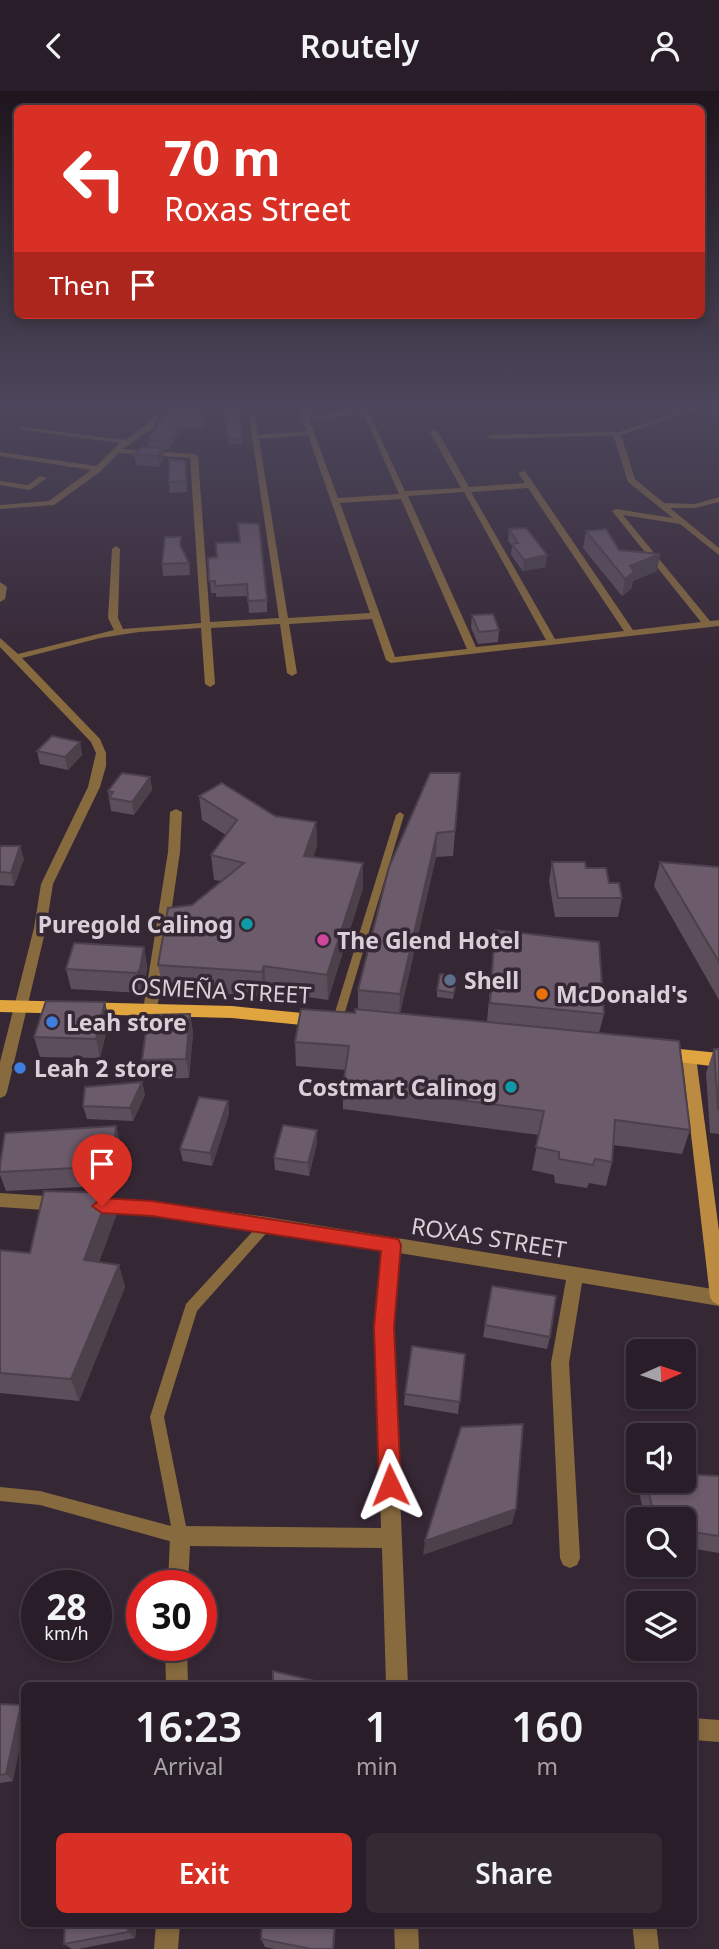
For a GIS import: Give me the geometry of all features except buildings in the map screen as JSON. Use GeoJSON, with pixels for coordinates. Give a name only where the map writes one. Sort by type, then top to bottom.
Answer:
{"type":"FeatureCollection","features":[{"type":"Feature","properties":{"kind":"main road","name":"OSMEÑA STREET"},"geometry":{"type":"LineString","coordinates":[[0,1006],[232,1012],[361,1025]]}},
{"type":"Feature","properties":{"kind":"main road"},"geometry":{"type":"LineString","coordinates":[[636,1052],[719,1060]]}},
{"type":"Feature","properties":{"kind":"street"},"geometry":{"type":"LineString","coordinates":[[0,507],[51,503],[67,492]]}},
{"type":"Feature","properties":{"kind":"street"},"geometry":{"type":"LineString","coordinates":[[196,492],[210,684]]}},
{"type":"Feature","properties":{"kind":"street"},"geometry":{"type":"LineString","coordinates":[[264,492],[292,673]]}},
{"type":"Feature","properties":{"kind":"street"},"geometry":{"type":"LineString","coordinates":[[331,492],[391,660],[719,623]]}},
{"type":"Feature","properties":{"kind":"street"},"geometry":{"type":"LineString","coordinates":[[402,492],[473,651]]}},
{"type":"Feature","properties":{"kind":"street"},"geometry":{"type":"LineString","coordinates":[[334,501],[438,492]]}},
{"type":"Feature","properties":{"kind":"street"},"geometry":{"type":"LineString","coordinates":[[468,492],[552,642]]}},
{"type":"Feature","properties":{"kind":"street"},"geometry":{"type":"LineString","coordinates":[[535,492],[630,633]]}},
{"type":"Feature","properties":{"kind":"street"},"geometry":{"type":"LineString","coordinates":[[646,492],[719,552]]}},
{"type":"Feature","properties":{"kind":"street"},"geometry":{"type":"LineString","coordinates":[[662,505],[695,506],[719,499]]}},
{"type":"Feature","properties":{"kind":"street"},"geometry":{"type":"LineString","coordinates":[[683,523],[616,511],[707,624]]}},
{"type":"Feature","properties":{"kind":"street"},"geometry":{"type":"LineString","coordinates":[[116,549],[113,618],[120,632]]}},
{"type":"Feature","properties":{"kind":"street"},"geometry":{"type":"LineString","coordinates":[[0,585],[3,587],[0,599]]}},
{"type":"Feature","properties":{"kind":"street"},"geometry":{"type":"LineString","coordinates":[[16,657],[120,632],[374,616]]}},
{"type":"Feature","properties":{"kind":"street"},"geometry":{"type":"LineString","coordinates":[[0,641],[96,741],[101,753],[94,787],[47,884],[40,928],[0,1092]]}},
{"type":"Feature","properties":{"kind":"street"},"geometry":{"type":"LineString","coordinates":[[150,1010],[174,852],[176,812]]}},
{"type":"Feature","properties":{"kind":"street"},"geometry":{"type":"LineString","coordinates":[[689,1057],[713,1201],[719,1297]]}},
{"type":"Feature","properties":{"kind":"street","name":"ROXAS STREET"},"geometry":{"type":"LineString","coordinates":[[0,1200],[152,1209],[267,1224],[719,1297]]}},
{"type":"Feature","properties":{"kind":"street"},"geometry":{"type":"LineString","coordinates":[[391,1245],[384,1327],[397,1682]]}},
{"type":"Feature","properties":{"kind":"street"},"geometry":{"type":"LineString","coordinates":[[570,1558],[560,1363],[575,1275]]}},
{"type":"Feature","properties":{"kind":"street"},"geometry":{"type":"LineString","coordinates":[[179,1570],[180,1536],[391,1538]]}},
{"type":"Feature","properties":{"kind":"street"},"geometry":{"type":"LineString","coordinates":[[176,1661],[177,1682]]}},
{"type":"Feature","properties":{"kind":"street"},"geometry":{"type":"LineString","coordinates":[[697,1729],[719,1731]]}},
{"type":"Feature","properties":{"kind":"street"},"geometry":{"type":"LineString","coordinates":[[166,1949],[168,1927]]}},
{"type":"Feature","properties":{"kind":"street"},"geometry":{"type":"LineString","coordinates":[[406,1927],[407,1949]]}},
{"type":"Feature","properties":{"kind":"street"},"geometry":{"type":"LineString","coordinates":[[644,1927],[647,1949]]}},
{"type":"Feature","properties":{"kind":"lane"},"geometry":{"type":"LineString","coordinates":[[337,1022],[400,815]]}},
{"type":"Feature","properties":{"kind":"lane"},"geometry":{"type":"LineString","coordinates":[[0,1494],[40,1498],[180,1536],[158,1417],[191,1308],[267,1224]]}},
{"type":"Feature","properties":{"kind":"place","name":"Puregold Calinog"},"geometry":{"type":"Point","coordinates":[247,924]}},
{"type":"Feature","properties":{"kind":"place","name":"The Glend Hotel"},"geometry":{"type":"Point","coordinates":[323,940]}},
{"type":"Feature","properties":{"kind":"place","name":"Shell"},"geometry":{"type":"Point","coordinates":[450,980]}},
{"type":"Feature","properties":{"kind":"place","name":"McDonald's"},"geometry":{"type":"Point","coordinates":[542,994]}},
{"type":"Feature","properties":{"kind":"place","name":"Leah store"},"geometry":{"type":"Point","coordinates":[52,1022]}},
{"type":"Feature","properties":{"kind":"place","name":"Leah 2 store"},"geometry":{"type":"Point","coordinates":[20,1068]}},
{"type":"Feature","properties":{"kind":"place","name":"Costmart Calinog"},"geometry":{"type":"Point","coordinates":[511,1087]}},
{"type":"Feature","properties":{"kind":"route"},"geometry":{"type":"LineString","coordinates":[[102,1206],[152,1209],[267,1224],[391,1245],[384,1327],[390,1485]]}}]}
